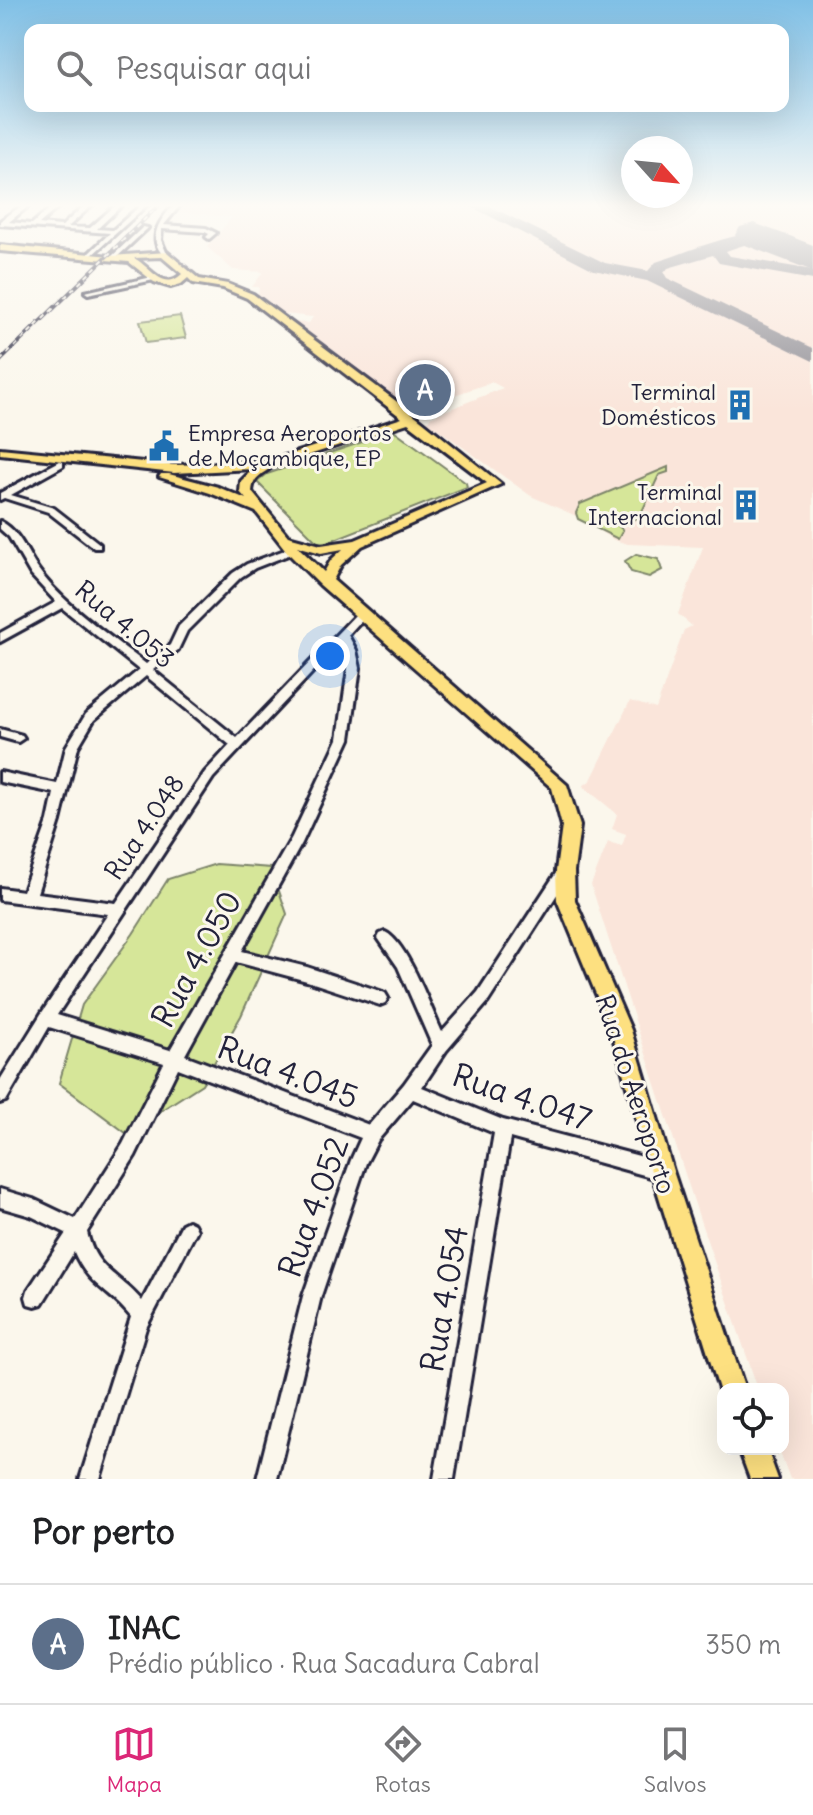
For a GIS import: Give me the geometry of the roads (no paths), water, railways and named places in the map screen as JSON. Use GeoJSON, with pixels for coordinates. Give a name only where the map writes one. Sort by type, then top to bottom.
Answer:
{"type":"FeatureCollection","features":[{"type":"Feature","properties":{"kind":"main road"},"geometry":{"type":"LineString","coordinates":[[150,273],[152,279],[174,283],[233,288]]}},
{"type":"Feature","properties":{"kind":"main road"},"geometry":{"type":"LineString","coordinates":[[186,273],[250,296],[495,484],[358,543],[321,549],[283,538]]}},
{"type":"Feature","properties":{"kind":"main road"},"geometry":{"type":"LineString","coordinates":[[174,283],[190,277]]}},
{"type":"Feature","properties":{"kind":"main road"},"geometry":{"type":"LineString","coordinates":[[0,451],[174,469],[268,465],[412,418]]}},
{"type":"Feature","properties":{"kind":"main road"},"geometry":{"type":"LineString","coordinates":[[0,457],[187,481],[257,509]]}},
{"type":"Feature","properties":{"kind":"main road"},"geometry":{"type":"LineString","coordinates":[[257,509],[246,492],[247,481],[268,465]]}},
{"type":"Feature","properties":{"kind":"main road","name":"Rua do Aeroporto"},"geometry":{"type":"LineString","coordinates":[[257,509],[325,582],[559,785],[571,826],[565,871],[566,900],[621,1030],[662,1171],[730,1383]]}},
{"type":"Feature","properties":{"kind":"main road"},"geometry":{"type":"LineString","coordinates":[[325,582],[336,563],[358,543]]}},
{"type":"Feature","properties":{"kind":"main road"},"geometry":{"type":"LineString","coordinates":[[755,1455],[764,1479]]}},
{"type":"Feature","properties":{"kind":"street"},"geometry":{"type":"LineString","coordinates":[[88,292],[152,279]]}},
{"type":"Feature","properties":{"kind":"street"},"geometry":{"type":"LineString","coordinates":[[2,496],[60,464]]}},
{"type":"Feature","properties":{"kind":"street"},"geometry":{"type":"LineString","coordinates":[[2,496],[51,510],[97,546]]}},
{"type":"Feature","properties":{"kind":"street","name":"Rua 4.053"},"geometry":{"type":"LineString","coordinates":[[0,524],[13,535],[35,573],[63,603],[237,744]]}},
{"type":"Feature","properties":{"kind":"street"},"geometry":{"type":"LineString","coordinates":[[28,898],[79,731],[90,717],[174,647],[183,629],[237,575],[251,566],[293,550]]}},
{"type":"Feature","properties":{"kind":"street"},"geometry":{"type":"LineString","coordinates":[[0,638],[63,603]]}},
{"type":"Feature","properties":{"kind":"street","name":"Rua 4.048"},"geometry":{"type":"LineString","coordinates":[[0,1095],[46,1019],[209,775],[363,613]]}},
{"type":"Feature","properties":{"kind":"street","name":"Rua 4.050"},"geometry":{"type":"LineString","coordinates":[[35,1297],[129,1150],[174,1059],[297,839],[344,739],[354,668],[351,650],[342,634]]}},
{"type":"Feature","properties":{"kind":"street"},"geometry":{"type":"LineString","coordinates":[[0,733],[18,738]]}},
{"type":"Feature","properties":{"kind":"street"},"geometry":{"type":"LineString","coordinates":[[0,777],[62,790]]}},
{"type":"Feature","properties":{"kind":"street","name":"Rua 4.052"},"geometry":{"type":"LineString","coordinates":[[267,1479],[312,1296],[359,1160],[372,1134],[410,1090],[440,1046],[483,997],[565,871]]}},
{"type":"Feature","properties":{"kind":"street"},"geometry":{"type":"LineString","coordinates":[[0,894],[118,909]]}},
{"type":"Feature","properties":{"kind":"street"},"geometry":{"type":"LineString","coordinates":[[385,938],[403,963],[440,1046]]}},
{"type":"Feature","properties":{"kind":"street"},"geometry":{"type":"LineString","coordinates":[[233,955],[307,974],[380,998]]}},
{"type":"Feature","properties":{"kind":"street","name":"Rua 4.045"},"geometry":{"type":"LineString","coordinates":[[46,1019],[174,1059],[372,1134]]}},
{"type":"Feature","properties":{"kind":"street","name":"Rua 4.047"},"geometry":{"type":"LineString","coordinates":[[410,1090],[503,1128],[662,1171]]}},
{"type":"Feature","properties":{"kind":"street","name":"Rua 4.054"},"geometry":{"type":"LineString","coordinates":[[444,1479],[503,1128]]}},
{"type":"Feature","properties":{"kind":"street"},"geometry":{"type":"LineString","coordinates":[[0,1198],[33,1208],[77,1229],[80,1249],[90,1266],[107,1285],[136,1308],[141,1315],[140,1324]]}},
{"type":"Feature","properties":{"kind":"street"},"geometry":{"type":"LineString","coordinates":[[90,1479],[140,1324],[188,1230]]}},
{"type":"Feature","properties":{"kind":"railway"},"geometry":{"type":"LineString","coordinates":[[0,361],[90,273]]}},
{"type":"Feature","properties":{"kind":"place","name":"INAC"},"geometry":{"type":"Point","coordinates":[425,390]}},
{"type":"Feature","properties":{"kind":"place","name":"Terminal Domésticos"},"geometry":{"type":"Point","coordinates":[740,405]}},
{"type":"Feature","properties":{"kind":"place","name":"Empresa Aeroportos de Moçambique, EP"},"geometry":{"type":"Point","coordinates":[164,446]}},
{"type":"Feature","properties":{"kind":"place","name":"Terminal Internacional"},"geometry":{"type":"Point","coordinates":[746,505]}}]}
